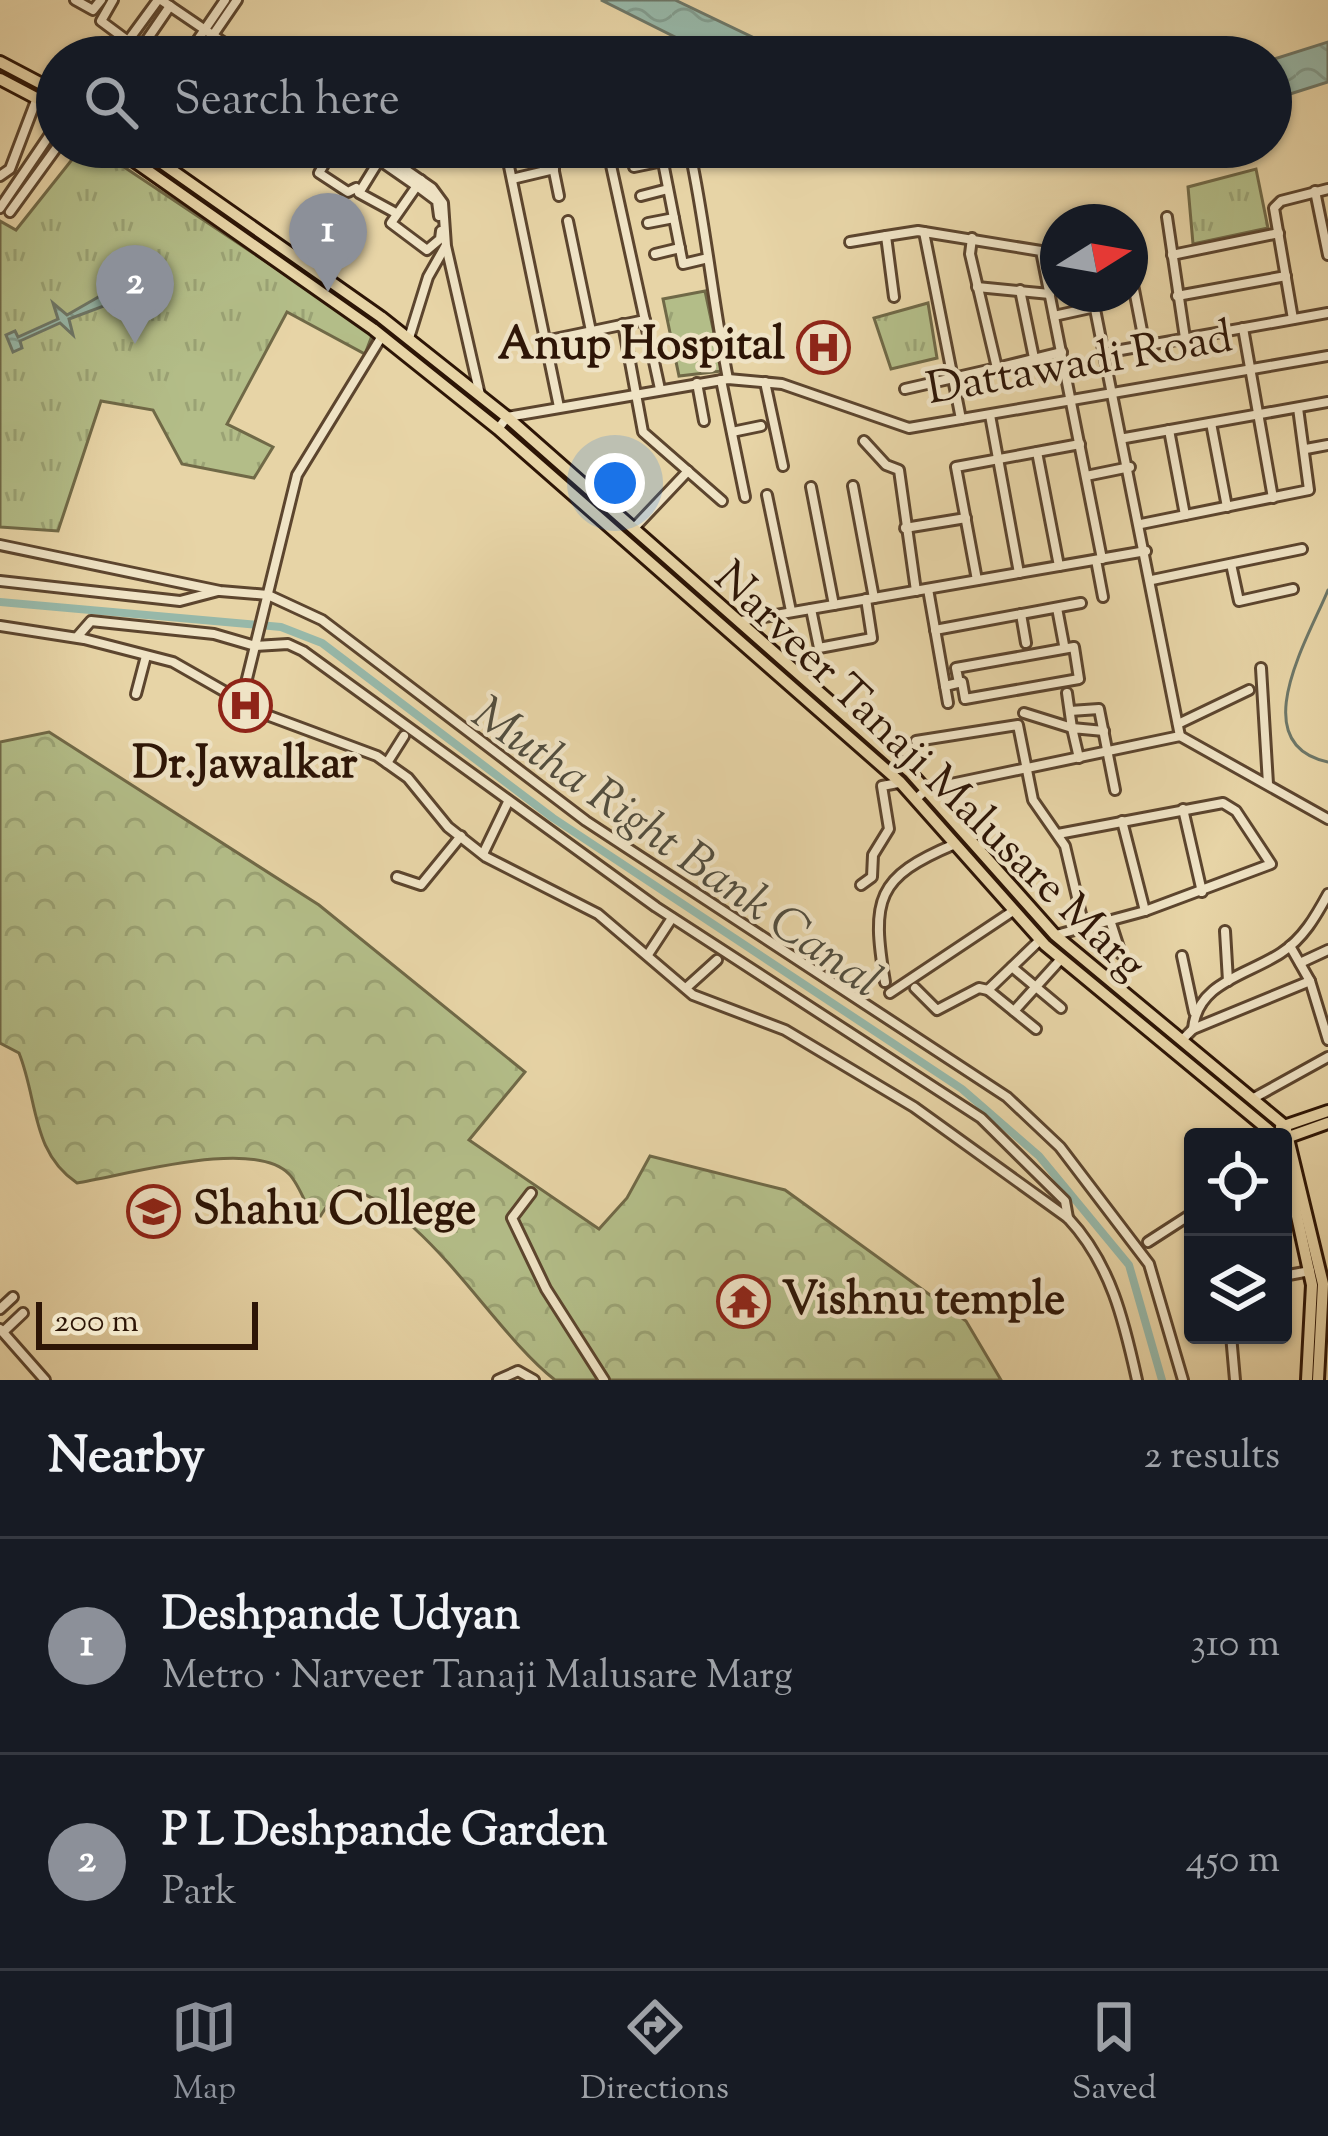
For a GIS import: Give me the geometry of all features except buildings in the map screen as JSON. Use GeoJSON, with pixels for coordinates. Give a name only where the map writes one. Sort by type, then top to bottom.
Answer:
{"type":"FeatureCollection","features":[{"type":"Feature","properties":{"kind":"main road"},"geometry":{"type":"LineString","coordinates":[[0,62],[36,81]]}},
{"type":"Feature","properties":{"kind":"main road"},"geometry":{"type":"LineString","coordinates":[[0,79],[36,97]]}},
{"type":"Feature","properties":{"kind":"main road","name":"Narveer Tanaji Malusare Marg"},"geometry":{"type":"LineString","coordinates":[[153,168],[498,429],[900,782],[1061,959],[1252,1099],[1277,1128]]}},
{"type":"Feature","properties":{"kind":"main road","name":"Narveer Tanaji Malusare Marg"},"geometry":{"type":"LineString","coordinates":[[155,168],[409,340],[507,417],[927,789],[1055,935],[1275,1128]]}},
{"type":"Feature","properties":{"kind":"main road"},"geometry":{"type":"LineString","coordinates":[[1292,1129],[1328,1111]]}},
{"type":"Feature","properties":{"kind":"main road"},"geometry":{"type":"LineString","coordinates":[[1292,1132],[1328,1123]]}},
{"type":"Feature","properties":{"kind":"main road"},"geometry":{"type":"LineString","coordinates":[[1292,1172],[1309,1236],[1307,1380]]}},
{"type":"Feature","properties":{"kind":"main road"},"geometry":{"type":"LineString","coordinates":[[1292,1182],[1324,1283],[1325,1338],[1318,1380]]}},
{"type":"Feature","properties":{"kind":"street"},"geometry":{"type":"LineString","coordinates":[[76,0],[93,10],[101,0]]}},
{"type":"Feature","properties":{"kind":"street"},"geometry":{"type":"LineString","coordinates":[[113,0],[101,21],[122,36]]}},
{"type":"Feature","properties":{"kind":"street"},"geometry":{"type":"LineString","coordinates":[[208,36],[225,0]]}},
{"type":"Feature","properties":{"kind":"street"},"geometry":{"type":"LineString","coordinates":[[206,36],[237,0]]}},
{"type":"Feature","properties":{"kind":"street"},"geometry":{"type":"LineString","coordinates":[[132,36],[165,2]]}},
{"type":"Feature","properties":{"kind":"street"},"geometry":{"type":"LineString","coordinates":[[165,2],[216,36]]}},
{"type":"Feature","properties":{"kind":"street"},"geometry":{"type":"LineString","coordinates":[[148,36],[165,2]]}},
{"type":"Feature","properties":{"kind":"street"},"geometry":{"type":"LineString","coordinates":[[0,176],[10,169],[36,101]]}},
{"type":"Feature","properties":{"kind":"street"},"geometry":{"type":"LineString","coordinates":[[5,210],[36,159]]}},
{"type":"Feature","properties":{"kind":"street"},"geometry":{"type":"LineString","coordinates":[[5,210],[40,168]]}},
{"type":"Feature","properties":{"kind":"street"},"geometry":{"type":"LineString","coordinates":[[322,168],[319,173],[351,193],[368,168]]}},
{"type":"Feature","properties":{"kind":"street"},"geometry":{"type":"LineString","coordinates":[[372,168],[360,196],[392,213],[418,183]]}},
{"type":"Feature","properties":{"kind":"street"},"geometry":{"type":"LineString","coordinates":[[397,168],[443,203],[446,246],[480,397]]}},
{"type":"Feature","properties":{"kind":"street"},"geometry":{"type":"LineString","coordinates":[[510,168],[559,407]]}},
{"type":"Feature","properties":{"kind":"street"},"geometry":{"type":"LineString","coordinates":[[612,168],[660,388]]}},
{"type":"Feature","properties":{"kind":"street"},"geometry":{"type":"LineString","coordinates":[[664,168],[683,264],[704,259]]}},
{"type":"Feature","properties":{"kind":"street"},"geometry":{"type":"LineString","coordinates":[[693,168],[745,497]]}},
{"type":"Feature","properties":{"kind":"street"},"geometry":{"type":"LineString","coordinates":[[512,178],[554,170],[560,196]]}},
{"type":"Feature","properties":{"kind":"street"},"geometry":{"type":"LineString","coordinates":[[418,183],[438,205],[441,237],[429,250],[391,223],[418,183]]}},
{"type":"Feature","properties":{"kind":"street"},"geometry":{"type":"LineString","coordinates":[[640,196],[668,189]]}},
{"type":"Feature","properties":{"kind":"street"},"geometry":{"type":"LineString","coordinates":[[1293,319],[1276,203],[1328,189]]}},
{"type":"Feature","properties":{"kind":"street"},"geometry":{"type":"LineString","coordinates":[[1315,191],[1328,254]]}},
{"type":"Feature","properties":{"kind":"street"},"geometry":{"type":"LineString","coordinates":[[649,223],[674,218]]}},
{"type":"Feature","properties":{"kind":"street"},"geometry":{"type":"LineString","coordinates":[[1166,218],[1185,338]]}},
{"type":"Feature","properties":{"kind":"street"},"geometry":{"type":"LineString","coordinates":[[568,221],[591,331]]}},
{"type":"Feature","properties":{"kind":"street"},"geometry":{"type":"LineString","coordinates":[[925,232],[961,419]]}},
{"type":"Feature","properties":{"kind":"street"},"geometry":{"type":"LineString","coordinates":[[850,242],[925,232],[1040,251]]}},
{"type":"Feature","properties":{"kind":"street"},"geometry":{"type":"LineString","coordinates":[[1172,255],[1279,233]]}},
{"type":"Feature","properties":{"kind":"street"},"geometry":{"type":"LineString","coordinates":[[886,236],[894,297]]}},
{"type":"Feature","properties":{"kind":"street"},"geometry":{"type":"LineString","coordinates":[[972,238],[977,287],[997,368]]}},
{"type":"Feature","properties":{"kind":"street"},"geometry":{"type":"LineString","coordinates":[[409,340],[428,277],[446,246]]}},
{"type":"Feature","properties":{"kind":"street"},"geometry":{"type":"LineString","coordinates":[[656,254],[680,248]]}},
{"type":"Feature","properties":{"kind":"street"},"geometry":{"type":"LineString","coordinates":[[1178,296],[1286,275]]}},
{"type":"Feature","properties":{"kind":"street"},"geometry":{"type":"LineString","coordinates":[[977,287],[1040,293]]}},
{"type":"Feature","properties":{"kind":"street"},"geometry":{"type":"LineString","coordinates":[[1020,290],[1034,358]]}},
{"type":"Feature","properties":{"kind":"street"},"geometry":{"type":"LineString","coordinates":[[1053,312],[1086,476],[1103,597]]}},
{"type":"Feature","properties":{"kind":"street"},"geometry":{"type":"LineString","coordinates":[[1054,316],[1072,312]]}},
{"type":"Feature","properties":{"kind":"street"},"geometry":{"type":"LineString","coordinates":[[1096,312],[1125,438],[1180,736]]}},
{"type":"Feature","properties":{"kind":"street"},"geometry":{"type":"LineString","coordinates":[[1138,312],[1145,346]]}},
{"type":"Feature","properties":{"kind":"street"},"geometry":{"type":"LineString","coordinates":[[1104,353],[1328,313]]}},
{"type":"Feature","properties":{"kind":"street"},"geometry":{"type":"LineString","coordinates":[[545,341],[645,320]]}},
{"type":"Feature","properties":{"kind":"street"},"geometry":{"type":"LineString","coordinates":[[623,325],[643,432],[722,501]]}},
{"type":"Feature","properties":{"kind":"street"},"geometry":{"type":"LineString","coordinates":[[1243,328],[1273,498]]}},
{"type":"Feature","properties":{"kind":"street"},"geometry":{"type":"LineString","coordinates":[[242,699],[297,475],[382,337]]}},
{"type":"Feature","properties":{"kind":"street"},"geometry":{"type":"LineString","coordinates":[[905,389],[1062,352]]}},
{"type":"Feature","properties":{"kind":"street","name":"Dattawadi Road"},"geometry":{"type":"LineString","coordinates":[[507,417],[724,380],[765,382],[909,428],[1328,356]]}},
{"type":"Feature","properties":{"kind":"street"},"geometry":{"type":"LineString","coordinates":[[765,382],[783,466]]}},
{"type":"Feature","properties":{"kind":"street"},"geometry":{"type":"LineString","coordinates":[[697,383],[704,422]]}},
{"type":"Feature","properties":{"kind":"street"},"geometry":{"type":"LineString","coordinates":[[1125,438],[1328,402]]}},
{"type":"Feature","properties":{"kind":"street"},"geometry":{"type":"LineString","coordinates":[[1141,524],[1311,488],[1298,407]]}},
{"type":"Feature","properties":{"kind":"street"},"geometry":{"type":"LineString","coordinates":[[989,415],[1019,573]]}},
{"type":"Feature","properties":{"kind":"street"},"geometry":{"type":"LineString","coordinates":[[498,429],[507,417]]}},
{"type":"Feature","properties":{"kind":"street"},"geometry":{"type":"LineString","coordinates":[[1211,423],[1227,507]]}},
{"type":"Feature","properties":{"kind":"street"},"geometry":{"type":"LineString","coordinates":[[732,432],[761,426]]}},
{"type":"Feature","properties":{"kind":"street"},"geometry":{"type":"LineString","coordinates":[[1169,430],[1185,515]]}},
{"type":"Feature","properties":{"kind":"street"},"geometry":{"type":"LineString","coordinates":[[864,441],[886,465],[899,470],[916,591]]}},
{"type":"Feature","properties":{"kind":"street"},"geometry":{"type":"LineString","coordinates":[[977,580],[956,466],[1080,444]]}},
{"type":"Feature","properties":{"kind":"street"},"geometry":{"type":"LineString","coordinates":[[1306,449],[1328,445]]}},
{"type":"Feature","properties":{"kind":"street"},"geometry":{"type":"LineString","coordinates":[[1037,452],[1059,566]]}},
{"type":"Feature","properties":{"kind":"street"},"geometry":{"type":"LineString","coordinates":[[1086,476],[1130,467]]}},
{"type":"Feature","properties":{"kind":"street"},"geometry":{"type":"LineString","coordinates":[[635,527],[688,471]]}},
{"type":"Feature","properties":{"kind":"street"},"geometry":{"type":"LineString","coordinates":[[811,609],[819,648],[872,638],[854,486]]}},
{"type":"Feature","properties":{"kind":"street"},"geometry":{"type":"LineString","coordinates":[[811,488],[834,604]]}},
{"type":"Feature","properties":{"kind":"street"},"geometry":{"type":"LineString","coordinates":[[767,495],[791,612]]}},
{"type":"Feature","properties":{"kind":"street"},"geometry":{"type":"LineString","coordinates":[[905,528],[966,518]]}},
{"type":"Feature","properties":{"kind":"street"},"geometry":{"type":"LineString","coordinates":[[0,544],[267,598],[322,620],[586,820],[1007,1097],[1060,1147],[1149,1264],[1183,1380]]}},
{"type":"Feature","properties":{"kind":"street"},"geometry":{"type":"LineString","coordinates":[[1152,580],[1302,549]]}},
{"type":"Feature","properties":{"kind":"street"},"geometry":{"type":"LineString","coordinates":[[741,621],[1146,551]]}},
{"type":"Feature","properties":{"kind":"street"},"geometry":{"type":"LineString","coordinates":[[1231,564],[1239,601],[1294,589]]}},
{"type":"Feature","properties":{"kind":"street"},"geometry":{"type":"LineString","coordinates":[[0,581],[181,601],[220,591]]}},
{"type":"Feature","properties":{"kind":"street"},"geometry":{"type":"LineString","coordinates":[[928,589],[948,703]]}},
{"type":"Feature","properties":{"kind":"street"},"geometry":{"type":"LineString","coordinates":[[935,630],[1081,603]]}},
{"type":"Feature","properties":{"kind":"street"},"geometry":{"type":"LineString","coordinates":[[1057,608],[1064,645]]}},
{"type":"Feature","properties":{"kind":"street"},"geometry":{"type":"LineString","coordinates":[[1021,614],[1026,643]]}},
{"type":"Feature","properties":{"kind":"street"},"geometry":{"type":"LineString","coordinates":[[77,638],[91,621],[288,644],[320,662],[672,918],[1002,1134],[1065,1201],[1068,1218]]}},
{"type":"Feature","properties":{"kind":"street"},"geometry":{"type":"LineString","coordinates":[[0,626],[77,638],[173,662],[264,714],[354,745],[387,763],[484,854],[571,897],[649,952],[686,988],[713,1006],[785,1030],[914,1107],[1068,1218],[1097,1255],[1121,1309],[1137,1380]]}},
{"type":"Feature","properties":{"kind":"street"},"geometry":{"type":"LineString","coordinates":[[1074,647],[1078,679],[964,699],[958,683],[956,668],[1074,647]]}},
{"type":"Feature","properties":{"kind":"street"},"geometry":{"type":"LineString","coordinates":[[136,694],[146,656]]}},
{"type":"Feature","properties":{"kind":"street"},"geometry":{"type":"LineString","coordinates":[[1261,668],[1268,785]]}},
{"type":"Feature","properties":{"kind":"street"},"geometry":{"type":"LineString","coordinates":[[945,686],[958,683]]}},
{"type":"Feature","properties":{"kind":"street"},"geometry":{"type":"LineString","coordinates":[[1178,724],[1249,690]]}},
{"type":"Feature","properties":{"kind":"street"},"geometry":{"type":"LineString","coordinates":[[1066,693],[1078,758]]}},
{"type":"Feature","properties":{"kind":"street"},"geometry":{"type":"LineString","coordinates":[[1070,711],[1099,709],[1115,790]]}},
{"type":"Feature","properties":{"kind":"street"},"geometry":{"type":"LineString","coordinates":[[1024,713],[1072,728],[1104,731]]}},
{"type":"Feature","properties":{"kind":"street"},"geometry":{"type":"LineString","coordinates":[[916,741],[1016,723],[1033,800],[1058,834],[1084,927]]}},
{"type":"Feature","properties":{"kind":"street"},"geometry":{"type":"LineString","coordinates":[[387,763],[404,736]]}},
{"type":"Feature","properties":{"kind":"street"},"geometry":{"type":"LineString","coordinates":[[916,799],[927,789],[1180,736],[1328,819]]}},
{"type":"Feature","properties":{"kind":"street"},"geometry":{"type":"LineString","coordinates":[[861,886],[872,877],[873,855],[889,829],[884,782],[900,782]]}},
{"type":"Feature","properties":{"kind":"street"},"geometry":{"type":"LineString","coordinates":[[484,854],[508,802]]}},
{"type":"Feature","properties":{"kind":"street"},"geometry":{"type":"LineString","coordinates":[[1055,935],[1145,911],[1271,864],[1236,811],[1223,803],[1058,834]]}},
{"type":"Feature","properties":{"kind":"street"},"geometry":{"type":"LineString","coordinates":[[1183,808],[1202,892]]}},
{"type":"Feature","properties":{"kind":"street"},"geometry":{"type":"LineString","coordinates":[[1122,821],[1145,911]]}},
{"type":"Feature","properties":{"kind":"street"},"geometry":{"type":"LineString","coordinates":[[397,877],[421,885],[461,836]]}},
{"type":"Feature","properties":{"kind":"street"},"geometry":{"type":"LineString","coordinates":[[885,982],[878,928],[887,890],[903,867],[955,844]]}},
{"type":"Feature","properties":{"kind":"street"},"geometry":{"type":"LineString","coordinates":[[1194,1013],[1215,987],[1290,946],[1325,908],[1328,894]]}},
{"type":"Feature","properties":{"kind":"street"},"geometry":{"type":"LineString","coordinates":[[890,993],[1013,911]]}},
{"type":"Feature","properties":{"kind":"street"},"geometry":{"type":"LineString","coordinates":[[649,952],[672,918]]}},
{"type":"Feature","properties":{"kind":"street"},"geometry":{"type":"LineString","coordinates":[[1110,920],[1121,954]]}},
{"type":"Feature","properties":{"kind":"street"},"geometry":{"type":"LineString","coordinates":[[1225,931],[1228,980]]}},
{"type":"Feature","properties":{"kind":"street"},"geometry":{"type":"LineString","coordinates":[[988,990],[1040,940]]}},
{"type":"Feature","properties":{"kind":"street"},"geometry":{"type":"LineString","coordinates":[[1290,946],[1310,981],[1328,1040]]}},
{"type":"Feature","properties":{"kind":"street"},"geometry":{"type":"LineString","coordinates":[[1300,964],[1328,950]]}},
{"type":"Feature","properties":{"kind":"street"},"geometry":{"type":"LineString","coordinates":[[1182,956],[1193,1029]]}},
{"type":"Feature","properties":{"kind":"street"},"geometry":{"type":"LineString","coordinates":[[1014,1011],[1061,959]]}},
{"type":"Feature","properties":{"kind":"street"},"geometry":{"type":"LineString","coordinates":[[686,988],[717,960]]}},
{"type":"Feature","properties":{"kind":"street"},"geometry":{"type":"LineString","coordinates":[[1012,967],[1061,1008]]}},
{"type":"Feature","properties":{"kind":"street"},"geometry":{"type":"LineString","coordinates":[[1173,1038],[1310,981]]}},
{"type":"Feature","properties":{"kind":"street"},"geometry":{"type":"LineString","coordinates":[[915,988],[937,1010],[979,988],[988,990],[1036,1029]]}},
{"type":"Feature","properties":{"kind":"street"},"geometry":{"type":"LineString","coordinates":[[1252,1099],[1328,1057]]}},
{"type":"Feature","properties":{"kind":"street"},"geometry":{"type":"LineString","coordinates":[[531,1193],[512,1218],[546,1289],[604,1380]]}},
{"type":"Feature","properties":{"kind":"street"},"geometry":{"type":"LineString","coordinates":[[1148,1242],[1184,1219]]}},
{"type":"Feature","properties":{"kind":"street"},"geometry":{"type":"LineString","coordinates":[[1292,1274],[1310,1271]]}},
{"type":"Feature","properties":{"kind":"street"},"geometry":{"type":"LineString","coordinates":[[0,1309],[13,1297]]}},
{"type":"Feature","properties":{"kind":"street"},"geometry":{"type":"LineString","coordinates":[[22,1313],[1,1330],[45,1380]]}},
{"type":"Feature","properties":{"kind":"street"},"geometry":{"type":"LineString","coordinates":[[1232,1344],[1235,1380]]}},
{"type":"Feature","properties":{"kind":"street"},"geometry":{"type":"LineString","coordinates":[[498,1380],[511,1371],[534,1380]]}},
{"type":"Feature","properties":{"kind":"green space"},"geometry":{"type":"Polygon","coordinates":[[[65,168],[126,168],[373,333],[365,354],[287,312],[227,424],[273,447],[254,478],[182,464],[153,410],[101,401],[58,531],[0,527],[0,221],[16,230],[65,168]]]}},
{"type":"Feature","properties":{"kind":"green space"},"geometry":{"type":"Polygon","coordinates":[[[1256,169],[1268,228],[1193,244],[1188,187],[1256,169]]]}},
{"type":"Feature","properties":{"kind":"green space"},"geometry":{"type":"Polygon","coordinates":[[[705,291],[722,371],[679,376],[663,299],[705,291]]]}},
{"type":"Feature","properties":{"kind":"green space"},"geometry":{"type":"Polygon","coordinates":[[[928,303],[937,358],[891,369],[874,318],[928,303]]]}},
{"type":"Feature","properties":{"kind":"green space"},"geometry":{"type":"Polygon","coordinates":[[[49,732],[319,905],[525,1072],[469,1140],[599,1229],[627,1198],[650,1156],[785,1190],[966,1321],[1001,1380],[555,1380],[427,1240],[369,1196],[339,1187],[316,1223],[289,1174],[271,1163],[247,1159],[187,1162],[77,1183],[43,1141],[19,1053],[0,1043],[0,742],[49,732]]]}},
{"type":"Feature","properties":{"kind":"water"},"geometry":{"type":"Polygon","coordinates":[[[601,0],[675,0],[750,36],[673,36],[601,0]]]}},
{"type":"Feature","properties":{"kind":"water"},"geometry":{"type":"Polygon","coordinates":[[[1328,42],[1328,82],[1292,93],[1292,53],[1328,42]]]}},
{"type":"Feature","properties":{"kind":"water"},"geometry":{"type":"Polygon","coordinates":[[[107,292],[112,303],[69,319],[73,335],[60,323],[20,341],[22,348],[13,352],[6,335],[15,331],[18,337],[58,319],[53,303],[67,315],[107,292]]]}},
{"type":"Feature","properties":{"kind":"waterway"},"geometry":{"type":"LineString","coordinates":[[1328,590],[1297,660],[1286,712],[1289,734],[1303,751],[1328,762]]}},
{"type":"Feature","properties":{"kind":"waterway","name":"Mutha Right Bank Canal"},"geometry":{"type":"LineString","coordinates":[[0,602],[281,627],[322,643],[553,818],[962,1089],[1039,1156],[1129,1265],[1162,1380]]}},
{"type":"Feature","properties":{"kind":"place","name":"Deshpande Udyan"},"geometry":{"type":"Point","coordinates":[328,292]}},
{"type":"Feature","properties":{"kind":"place","name":"P L Deshpande Garden"},"geometry":{"type":"Point","coordinates":[135,344]}},
{"type":"Feature","properties":{"kind":"place","name":"Anup Hospital"},"geometry":{"type":"Point","coordinates":[824,347]}},
{"type":"Feature","properties":{"kind":"place","name":"Dr.Jawalkar"},"geometry":{"type":"Point","coordinates":[245,705]}},
{"type":"Feature","properties":{"kind":"place","name":"Shahu College"},"geometry":{"type":"Point","coordinates":[154,1212]}},
{"type":"Feature","properties":{"kind":"place","name":"Vishnu temple"},"geometry":{"type":"Point","coordinates":[743,1302]}}]}
